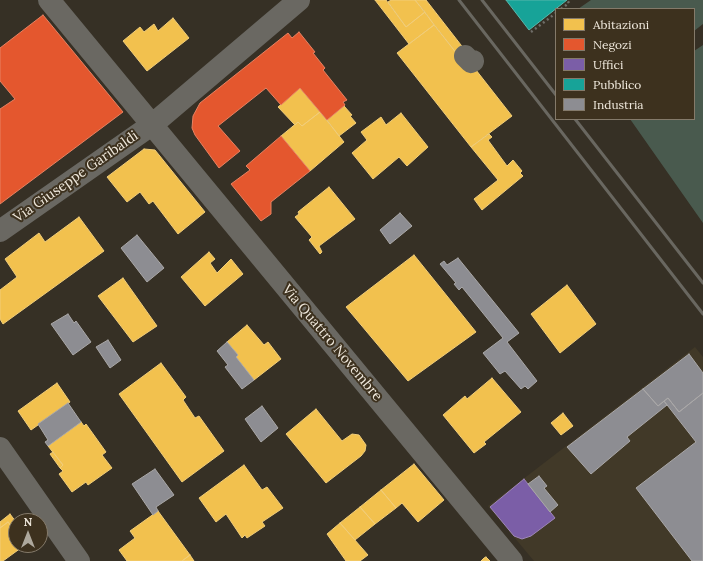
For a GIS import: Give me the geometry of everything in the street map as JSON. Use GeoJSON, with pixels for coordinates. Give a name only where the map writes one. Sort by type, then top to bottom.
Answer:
{"type":"FeatureCollection","features":[{"type":"Feature","properties":{"kind":"street","name":"Via Quattro Novembre"},"geometry":{"type":"LineString","coordinates":[[49,0],[153,124],[512,561]]}},
{"type":"Feature","properties":{"kind":"street","name":"Via Giuseppe Garibaldi"},"geometry":{"type":"LineString","coordinates":[[0,231],[153,124],[299,0]]}},
{"type":"Feature","properties":{"kind":"street"},"geometry":{"type":"LineString","coordinates":[[0,448],[79,561]]}},
{"type":"Feature","properties":{"kind":"path"},"geometry":{"type":"LineString","coordinates":[[562,8],[570,3],[567,0]]}},
{"type":"Feature","properties":{"kind":"path"},"geometry":{"type":"LineString","coordinates":[[531,32],[555,14]]}},
{"type":"Feature","properties":{"kind":"shaded area"},"geometry":{"type":"Polygon","coordinates":[[[695,347],[703,357],[703,561],[534,561],[488,506],[695,347]]]}},
{"type":"Feature","properties":{"kind":"green space"},"geometry":{"type":"Polygon","coordinates":[[[591,0],[703,0],[703,24],[695,30],[695,8],[579,8],[591,0]]]}},
{"type":"Feature","properties":{"kind":"green space"},"geometry":{"type":"Polygon","coordinates":[[[703,45],[703,223],[631,120],[695,120],[695,50],[703,45]]]}},
{"type":"Feature","properties":{"kind":"building: Abitazioni"},"geometry":{"type":"Polygon","coordinates":[[[375,0],[386,0],[406,27],[425,12],[434,25],[409,44],[375,0]]]}},
{"type":"Feature","properties":{"kind":"building: Abitazioni"},"geometry":{"type":"Polygon","coordinates":[[[391,0],[415,0],[425,12],[406,27],[388,2],[391,0]]]}},
{"type":"Feature","properties":{"kind":"building: Abitazioni"},"geometry":{"type":"Polygon","coordinates":[[[415,0],[426,0],[468,54],[461,59],[415,0]]]}},
{"type":"Feature","properties":{"kind":"building: Abitazioni"},"geometry":{"type":"Polygon","coordinates":[[[173,18],[189,38],[147,71],[123,41],[140,27],[144,32],[154,24],[158,31],[173,18]]]}},
{"type":"Feature","properties":{"kind":"building: Abitazioni"},"geometry":{"type":"Polygon","coordinates":[[[434,25],[469,69],[476,70],[512,116],[471,147],[397,53],[434,25]]]}},
{"type":"Feature","properties":{"kind":"building: Abitazioni"},"geometry":{"type":"Polygon","coordinates":[[[300,88],[320,112],[302,126],[298,122],[295,125],[278,107],[300,88]]]}},
{"type":"Feature","properties":{"kind":"building: Abitazioni"},"geometry":{"type":"Polygon","coordinates":[[[344,106],[352,115],[350,116],[356,123],[339,136],[327,120],[344,106]]]}},
{"type":"Feature","properties":{"kind":"building: Abitazioni"},"geometry":{"type":"Polygon","coordinates":[[[320,112],[344,142],[310,171],[281,136],[298,122],[302,126],[320,112]]]}},
{"type":"Feature","properties":{"kind":"building: Abitazioni"},"geometry":{"type":"Polygon","coordinates":[[[401,113],[428,147],[407,166],[399,157],[373,179],[352,153],[367,140],[361,132],[381,117],[386,125],[401,113]]]}},
{"type":"Feature","properties":{"kind":"building: Abitazioni"},"geometry":{"type":"Polygon","coordinates":[[[489,134],[492,137],[488,140],[507,166],[513,160],[522,171],[520,173],[523,176],[482,210],[474,199],[498,180],[471,147],[489,134]]]}},
{"type":"Feature","properties":{"kind":"building: Abitazioni"},"geometry":{"type":"Polygon","coordinates":[[[144,149],[155,150],[205,212],[178,234],[153,201],[149,204],[140,192],[127,202],[107,177],[144,149]]]}},
{"type":"Feature","properties":{"kind":"building: Abitazioni"},"geometry":{"type":"Polygon","coordinates":[[[329,187],[355,219],[319,246],[322,252],[320,254],[309,240],[312,237],[295,217],[299,214],[298,212],[329,187]]]}},
{"type":"Feature","properties":{"kind":"building: Abitazioni"},"geometry":{"type":"Polygon","coordinates":[[[79,217],[104,251],[3,324],[0,319],[0,290],[17,277],[5,259],[39,233],[45,242],[79,217]]]}},
{"type":"Feature","properties":{"kind":"building: Abitazioni"},"geometry":{"type":"Polygon","coordinates":[[[209,252],[215,259],[210,263],[217,273],[231,259],[243,274],[205,306],[181,277],[209,252]]]}},
{"type":"Feature","properties":{"kind":"building: Abitazioni"},"geometry":{"type":"Polygon","coordinates":[[[414,255],[476,332],[408,381],[346,307],[414,255]]]}},
{"type":"Feature","properties":{"kind":"building: Abitazioni"},"geometry":{"type":"Polygon","coordinates":[[[123,278],[157,326],[133,342],[98,296],[123,278]]]}},
{"type":"Feature","properties":{"kind":"building: Abitazioni"},"geometry":{"type":"Polygon","coordinates":[[[567,285],[596,324],[560,353],[531,314],[567,285]]]}},
{"type":"Feature","properties":{"kind":"building: Abitazioni"},"geometry":{"type":"Polygon","coordinates":[[[247,325],[264,345],[268,342],[281,359],[254,380],[236,357],[238,355],[227,342],[247,325]]]}},
{"type":"Feature","properties":{"kind":"building: Abitazioni"},"geometry":{"type":"Polygon","coordinates":[[[161,363],[186,397],[183,400],[195,418],[199,416],[224,451],[182,482],[119,394],[161,363]]]}},
{"type":"Feature","properties":{"kind":"building: Abitazioni"},"geometry":{"type":"Polygon","coordinates":[[[492,378],[521,412],[484,442],[486,444],[474,453],[443,415],[465,396],[467,399],[492,378]]]}},
{"type":"Feature","properties":{"kind":"building: Abitazioni"},"geometry":{"type":"Polygon","coordinates":[[[57,383],[70,402],[31,430],[18,411],[57,383]]]}},
{"type":"Feature","properties":{"kind":"building: Abitazioni"},"geometry":{"type":"Polygon","coordinates":[[[316,409],[342,441],[352,434],[359,435],[366,445],[365,451],[361,456],[326,483],[286,434],[316,409]]]}},
{"type":"Feature","properties":{"kind":"building: Abitazioni"},"geometry":{"type":"Polygon","coordinates":[[[563,413],[573,426],[561,435],[551,423],[563,413]]]}},
{"type":"Feature","properties":{"kind":"building: Abitazioni"},"geometry":{"type":"Polygon","coordinates":[[[81,422],[84,426],[86,424],[106,452],[102,455],[112,468],[88,485],[86,482],[72,492],[59,474],[63,471],[60,468],[63,465],[48,446],[81,422]]]}},
{"type":"Feature","properties":{"kind":"building: Abitazioni"},"geometry":{"type":"Polygon","coordinates":[[[53,452],[63,465],[60,468],[50,454],[53,452]]]}},
{"type":"Feature","properties":{"kind":"building: Abitazioni"},"geometry":{"type":"Polygon","coordinates":[[[414,464],[444,500],[418,522],[402,503],[396,508],[381,490],[414,464]]]}},
{"type":"Feature","properties":{"kind":"building: Abitazioni"},"geometry":{"type":"Polygon","coordinates":[[[244,465],[262,490],[267,487],[283,508],[262,522],[265,526],[247,538],[245,535],[242,538],[226,514],[216,522],[199,498],[244,465]]]}},
{"type":"Feature","properties":{"kind":"building: Abitazioni"},"geometry":{"type":"Polygon","coordinates":[[[381,490],[396,508],[375,524],[360,507],[381,490]]]}},
{"type":"Feature","properties":{"kind":"building: Abitazioni"},"geometry":{"type":"Polygon","coordinates":[[[360,507],[375,524],[355,540],[340,523],[360,507]]]}},
{"type":"Feature","properties":{"kind":"building: Abitazioni"},"geometry":{"type":"Polygon","coordinates":[[[158,511],[190,555],[182,561],[127,561],[119,550],[135,538],[130,531],[158,511]]]}},
{"type":"Feature","properties":{"kind":"building: Abitazioni"},"geometry":{"type":"Polygon","coordinates":[[[8,516],[8,522],[0,528],[0,522],[8,516]]]}},
{"type":"Feature","properties":{"kind":"building: Abitazioni"},"geometry":{"type":"Polygon","coordinates":[[[8,522],[8,553],[14,553],[3,561],[0,561],[0,528],[8,522]]]}},
{"type":"Feature","properties":{"kind":"building: Abitazioni"},"geometry":{"type":"Polygon","coordinates":[[[340,523],[368,555],[360,561],[346,561],[327,534],[340,523]]]}},
{"type":"Feature","properties":{"kind":"building: Abitazioni"},"geometry":{"type":"Polygon","coordinates":[[[190,555],[194,561],[182,561],[190,555]]]}},
{"type":"Feature","properties":{"kind":"building: Abitazioni"},"geometry":{"type":"Polygon","coordinates":[[[486,557],[490,561],[481,561],[484,558],[486,557]]]}},
{"type":"Feature","properties":{"kind":"building: Negozi"},"geometry":{"type":"Polygon","coordinates":[[[43,15],[123,112],[0,204],[0,109],[15,99],[0,81],[0,48],[43,15]]]}},
{"type":"Feature","properties":{"kind":"building: Negozi"},"geometry":{"type":"Polygon","coordinates":[[[299,32],[315,52],[313,53],[325,68],[323,70],[347,100],[343,102],[345,105],[327,120],[300,88],[281,105],[266,88],[218,126],[240,151],[219,168],[195,135],[192,128],[193,116],[200,103],[288,33],[292,38],[299,32]]]}},
{"type":"Feature","properties":{"kind":"building: Negozi"},"geometry":{"type":"Polygon","coordinates":[[[281,136],[310,171],[271,202],[271,214],[261,221],[231,184],[250,170],[246,166],[281,136]]]}},
{"type":"Feature","properties":{"kind":"building: Uffici"},"geometry":{"type":"Polygon","coordinates":[[[524,479],[555,518],[531,536],[522,539],[514,536],[490,507],[524,479]]]}},
{"type":"Feature","properties":{"kind":"building: Pubblico"},"geometry":{"type":"Polygon","coordinates":[[[506,0],[567,0],[555,8],[529,30],[506,0]]]}},
{"type":"Feature","properties":{"kind":"building: Industria"},"geometry":{"type":"Polygon","coordinates":[[[400,213],[412,226],[390,244],[380,230],[400,213]]]}},
{"type":"Feature","properties":{"kind":"building: Industria"},"geometry":{"type":"Polygon","coordinates":[[[137,235],[164,268],[147,282],[121,248],[137,235]]]}},
{"type":"Feature","properties":{"kind":"building: Industria"},"geometry":{"type":"Polygon","coordinates":[[[458,258],[519,333],[507,342],[537,381],[528,389],[525,386],[521,389],[505,371],[500,374],[483,353],[503,338],[462,287],[459,290],[454,284],[456,283],[440,264],[444,261],[447,265],[458,258]]]}},
{"type":"Feature","properties":{"kind":"building: Industria"},"geometry":{"type":"Polygon","coordinates":[[[68,314],[74,323],[76,321],[91,342],[73,355],[51,324],[68,314]]]}},
{"type":"Feature","properties":{"kind":"building: Industria"},"geometry":{"type":"Polygon","coordinates":[[[108,340],[121,360],[110,368],[96,347],[108,340]]]}},
{"type":"Feature","properties":{"kind":"building: Industria"},"geometry":{"type":"Polygon","coordinates":[[[227,342],[238,355],[236,357],[254,380],[242,389],[225,367],[228,365],[217,351],[227,342]]]}},
{"type":"Feature","properties":{"kind":"building: Industria"},"geometry":{"type":"Polygon","coordinates":[[[689,354],[703,373],[703,393],[679,412],[668,398],[658,406],[643,389],[689,354]]]}},
{"type":"Feature","properties":{"kind":"building: Industria"},"geometry":{"type":"Polygon","coordinates":[[[643,389],[658,406],[664,401],[667,405],[627,437],[630,441],[591,474],[567,447],[643,389]]]}},
{"type":"Feature","properties":{"kind":"building: Industria"},"geometry":{"type":"Polygon","coordinates":[[[703,393],[703,561],[692,561],[636,488],[696,442],[664,401],[668,398],[679,412],[703,393]]]}},
{"type":"Feature","properties":{"kind":"building: Industria"},"geometry":{"type":"Polygon","coordinates":[[[68,403],[81,422],[48,446],[45,442],[48,440],[38,424],[68,403]]]}},
{"type":"Feature","properties":{"kind":"building: Industria"},"geometry":{"type":"Polygon","coordinates":[[[262,406],[278,428],[261,442],[245,419],[262,406]]]}},
{"type":"Feature","properties":{"kind":"building: Industria"},"geometry":{"type":"Polygon","coordinates":[[[155,469],[174,495],[156,507],[158,511],[153,515],[132,484],[155,469]]]}},
{"type":"Feature","properties":{"kind":"building: Industria"},"geometry":{"type":"Polygon","coordinates":[[[539,476],[547,486],[544,488],[558,505],[550,512],[528,484],[539,476]]]}},
{"type":"Feature","properties":{"kind":"railway"},"geometry":{"type":"LineString","coordinates":[[459,0],[703,314]]}},
{"type":"Feature","properties":{"kind":"railway"},"geometry":{"type":"LineString","coordinates":[[482,0],[555,94]]}},
{"type":"Feature","properties":{"kind":"railway"},"geometry":{"type":"LineString","coordinates":[[576,120],[703,283]]}}]}
